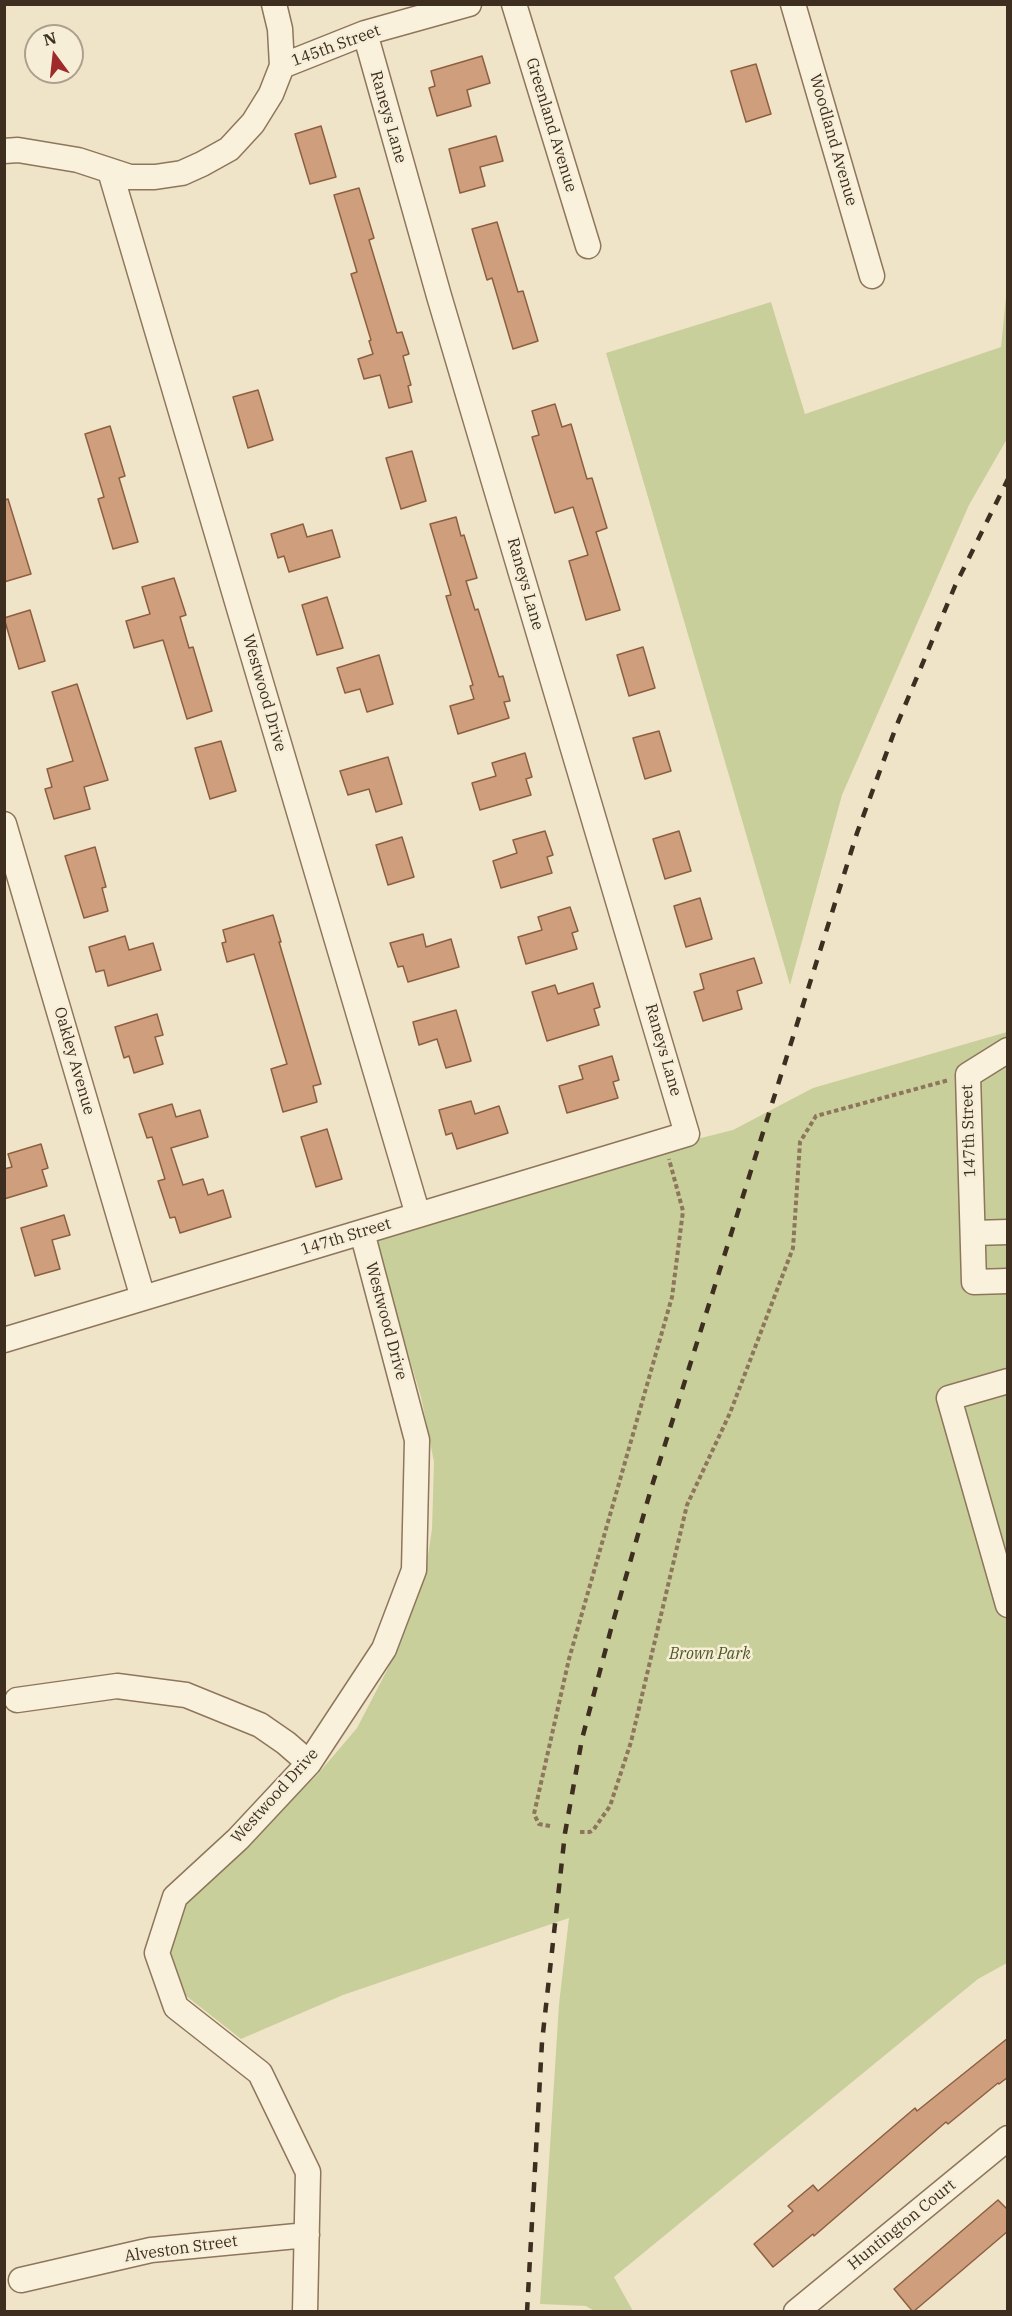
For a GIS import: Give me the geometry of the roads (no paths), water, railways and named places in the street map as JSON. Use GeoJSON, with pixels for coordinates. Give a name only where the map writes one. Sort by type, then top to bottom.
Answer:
{"type":"FeatureCollection","features":[{"type":"Feature","properties":{"kind":"street"},"geometry":{"type":"LineString","coordinates":[[274,4],[280,29],[282,66]]}},
{"type":"Feature","properties":{"kind":"street","name":"145th Street"},"geometry":{"type":"LineString","coordinates":[[4,151],[18,150],[52,154],[130,177],[155,177],[182,173],[229,149],[253,123],[272,94],[282,66],[365,33],[469,4]]}},
{"type":"Feature","properties":{"kind":"street","name":"Greenland Avenue"},"geometry":{"type":"LineString","coordinates":[[514,4],[588,246]]}},
{"type":"Feature","properties":{"kind":"street","name":"Woodland Avenue"},"geometry":{"type":"LineString","coordinates":[[793,4],[872,276]]}},
{"type":"Feature","properties":{"kind":"street","name":"Raneys Lane"},"geometry":{"type":"LineString","coordinates":[[365,33],[439,296],[687,1134]]}},
{"type":"Feature","properties":{"kind":"street","name":"Westwood Drive"},"geometry":{"type":"LineString","coordinates":[[110,171],[418,1215]]}},
{"type":"Feature","properties":{"kind":"street","name":"Oakley Avenue"},"geometry":{"type":"LineString","coordinates":[[4,824],[143,1298]]}},
{"type":"Feature","properties":{"kind":"street","name":"147th Street"},"geometry":{"type":"LineString","coordinates":[[1008,1050],[968,1075],[974,1282],[1008,1281]]}},
{"type":"Feature","properties":{"kind":"street","name":"147th Street"},"geometry":{"type":"LineString","coordinates":[[4,1340],[687,1134]]}},
{"type":"Feature","properties":{"kind":"street","name":"Westwood Drive"},"geometry":{"type":"LineString","coordinates":[[304,2312],[309,2172],[260,2073],[176,2007],[157,1953],[176,1897],[238,1839],[309,1763],[384,1649],[414,1570],[417,1440],[362,1232]]}},
{"type":"Feature","properties":{"kind":"street"},"geometry":{"type":"LineString","coordinates":[[973,1233],[1008,1232]]}},
{"type":"Feature","properties":{"kind":"street"},"geometry":{"type":"LineString","coordinates":[[1008,1381],[948,1398],[1008,1605]]}},
{"type":"Feature","properties":{"kind":"street"},"geometry":{"type":"LineString","coordinates":[[17,1700],[117,1686],[186,1695],[260,1725],[309,1763]]}},
{"type":"Feature","properties":{"kind":"street","name":"Huntington Court"},"geometry":{"type":"LineString","coordinates":[[796,2312],[1008,2138]]}},
{"type":"Feature","properties":{"kind":"street","name":"Alveston Street"},"geometry":{"type":"LineString","coordinates":[[21,2280],[151,2250],[308,2235]]}},
{"type":"Feature","properties":{"kind":"railway"},"geometry":{"type":"LineString","coordinates":[[527,2312],[542,2042],[565,1833],[582,1739],[651,1489],[857,833],[896,727],[955,586],[1008,479]]}},
{"type":"Feature","properties":{"kind":"park label","name":"Brown Park"},"geometry":{"type":"Point","coordinates":[710,1654]}}]}
